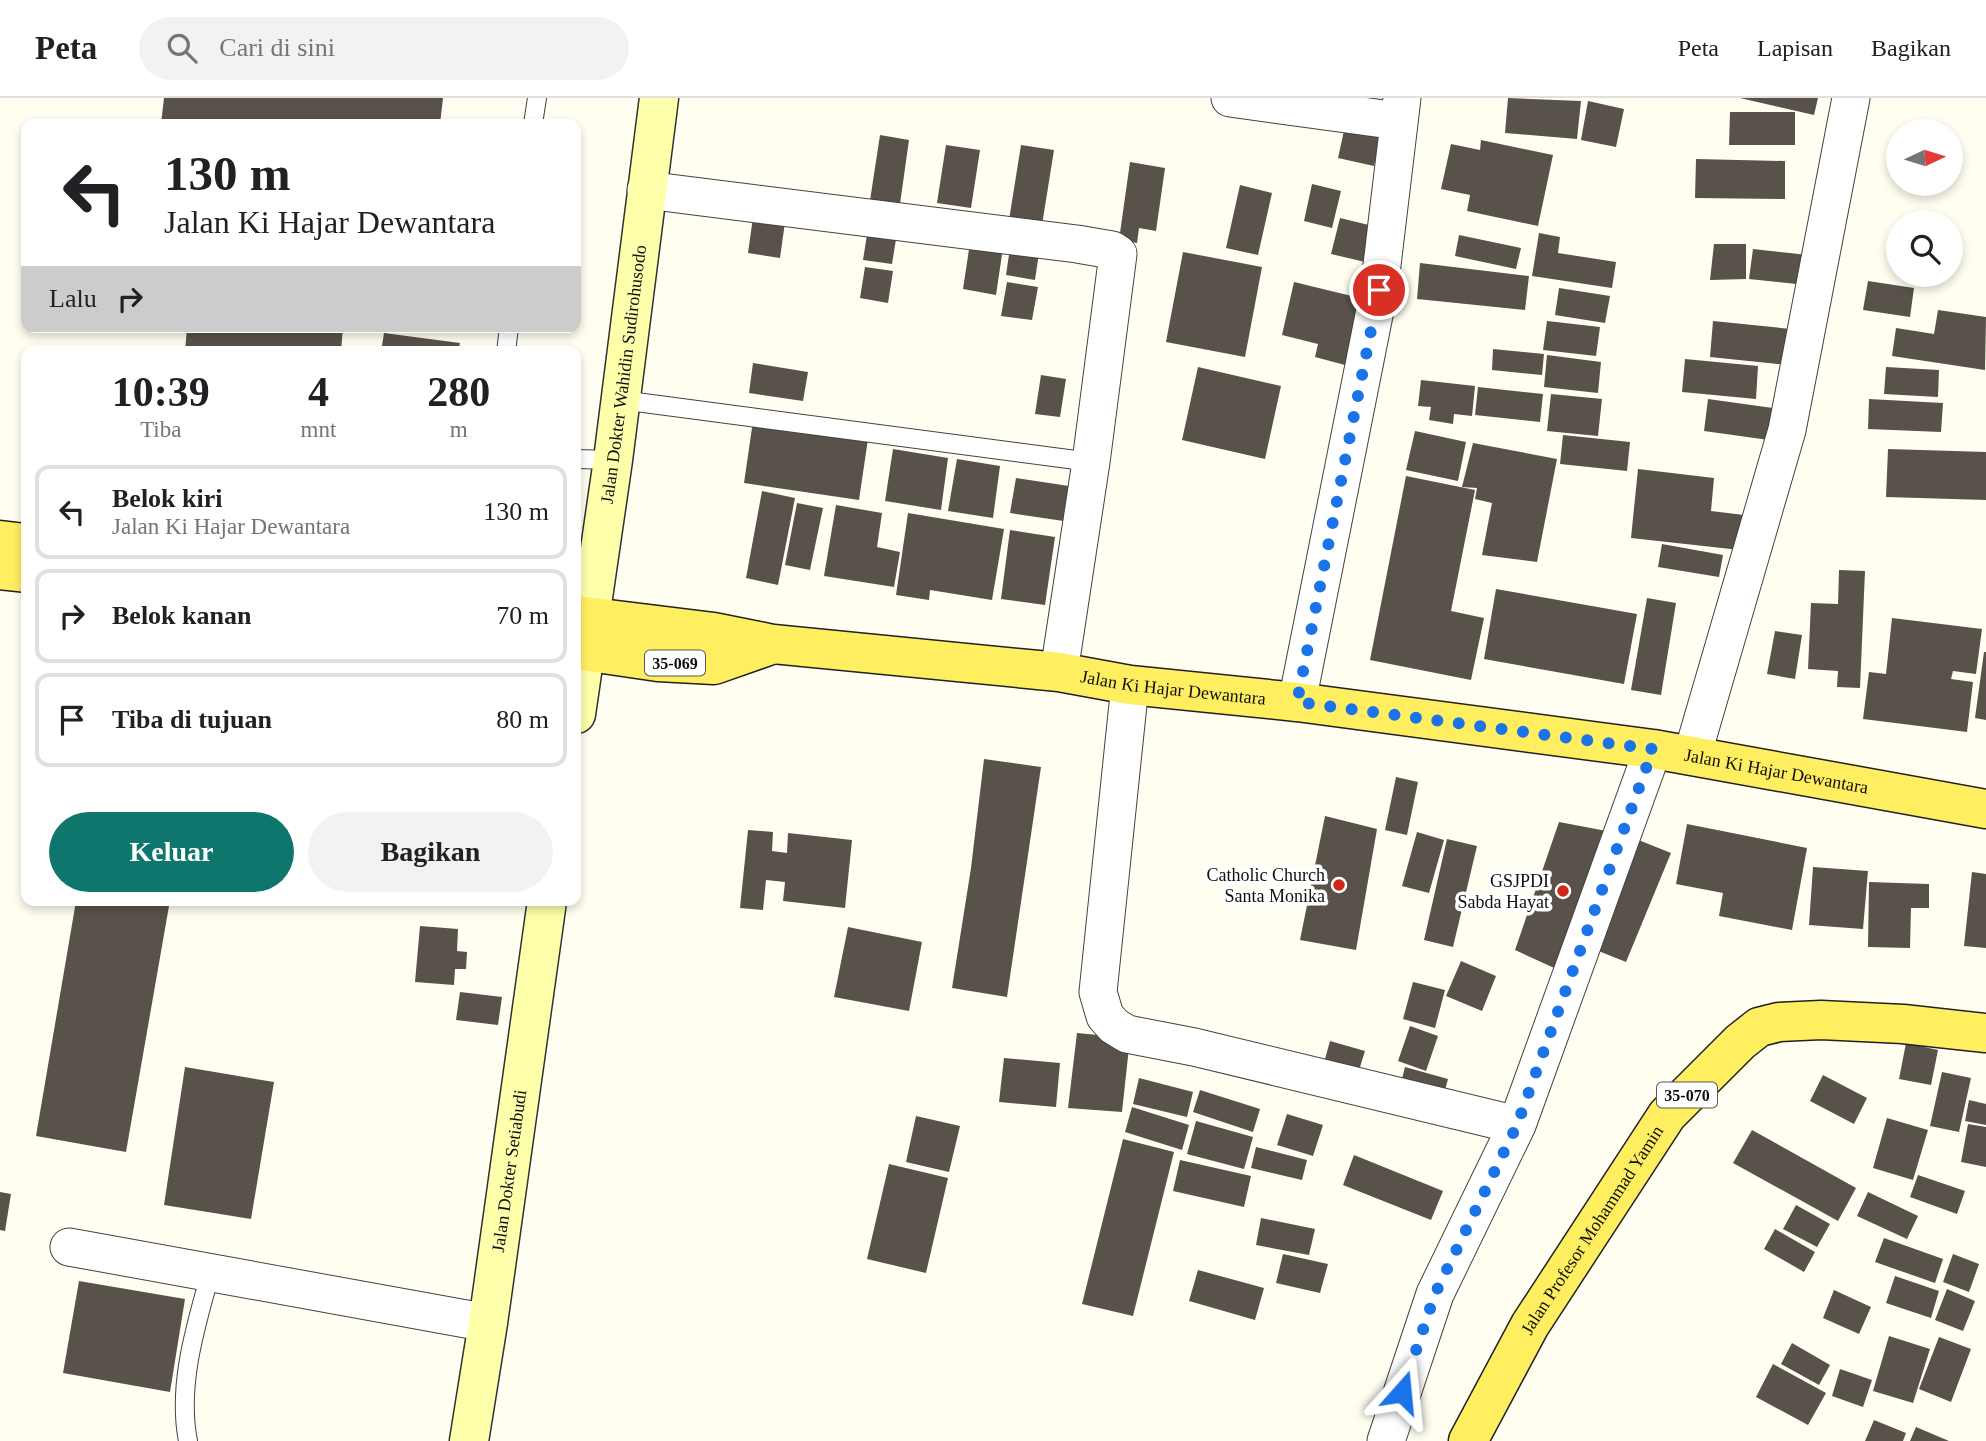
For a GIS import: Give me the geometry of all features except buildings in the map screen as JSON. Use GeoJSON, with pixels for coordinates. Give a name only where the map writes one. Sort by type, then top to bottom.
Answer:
{"type":"FeatureCollection","features":[{"type":"Feature","properties":{"kind":"main road","name":"Jalan Dokter Wahidin Sudirohusodo"},"geometry":{"type":"LineString","coordinates":[[582,633],[613,460],[659,98]]}},
{"type":"Feature","properties":{"kind":"main road"},"geometry":{"type":"LineString","coordinates":[[0,540],[21,542]]}},
{"type":"Feature","properties":{"kind":"main road"},"geometry":{"type":"LineString","coordinates":[[0,570],[21,572]]}},
{"type":"Feature","properties":{"kind":"main road","name":"Jalan Ki Hajar Dewantara"},"geometry":{"type":"LineString","coordinates":[[582,633],[658,662],[714,665],[772,644],[1059,672],[1130,685],[1297,702],[1653,749],[1986,809]]}},
{"type":"Feature","properties":{"kind":"main road","name":"Jalan Dokter Setiabudi"},"geometry":{"type":"LineString","coordinates":[[469,1441],[546,906]]}},
{"type":"Feature","properties":{"kind":"main road","name":"Jalan Profesor Mohammad Yamin"},"geometry":{"type":"LineString","coordinates":[[1480,1441],[1507,1367],[1530,1325],[1667,1115],[1740,1042],[1759,1027],[1779,1022],[1821,1020],[1903,1024],[1986,1033]]}},
{"type":"Feature","properties":{"kind":"main road","name":"35-070"},"geometry":{"type":"LineString","coordinates":[[1468,1441],[1507,1367]]}},
{"type":"Feature","properties":{"kind":"street"},"geometry":{"type":"LineString","coordinates":[[1230,98],[1400,110],[1379,290],[1297,702]]}},
{"type":"Feature","properties":{"kind":"street"},"geometry":{"type":"LineString","coordinates":[[1692,757],[1787,430],[1851,98]]}},
{"type":"Feature","properties":{"kind":"street"},"geometry":{"type":"LineString","coordinates":[[646,190],[1050,241],[1116,252],[1118,255],[1091,462],[1059,672]]}},
{"type":"Feature","properties":{"kind":"street"},"geometry":{"type":"LineString","coordinates":[[1130,685],[1098,992],[1105,1016],[1126,1034],[1194,1047],[1517,1125]]}},
{"type":"Feature","properties":{"kind":"street"},"geometry":{"type":"LineString","coordinates":[[1386,1441],[1435,1294],[1517,1125],[1653,749]]}},
{"type":"Feature","properties":{"kind":"street"},"geometry":{"type":"LineString","coordinates":[[69,1247],[488,1323]]}},
{"type":"Feature","properties":{"kind":"lane"},"geometry":{"type":"LineString","coordinates":[[534,119],[537,98]]}},
{"type":"Feature","properties":{"kind":"lane"},"geometry":{"type":"LineString","coordinates":[[621,400],[1091,462]]}},
{"type":"Feature","properties":{"kind":"lane"},"geometry":{"type":"LineString","coordinates":[[581,459],[613,460]]}},
{"type":"Feature","properties":{"kind":"lane"},"geometry":{"type":"LineString","coordinates":[[188,1441],[185,1425],[186,1387],[196,1326],[211,1272]]}},
{"type":"Feature","properties":{"kind":"place","name":"Catholic Church Santa Monika"},"geometry":{"type":"Point","coordinates":[1339,885]}},
{"type":"Feature","properties":{"kind":"place","name":"GSJPDI Sabda Hayat"},"geometry":{"type":"Point","coordinates":[1563,891]}},
{"type":"Feature","properties":{"kind":"route"},"geometry":{"type":"LineString","coordinates":[[1379,290],[1297,702],[1653,749],[1517,1125],[1435,1294],[1402,1392]]}}]}
